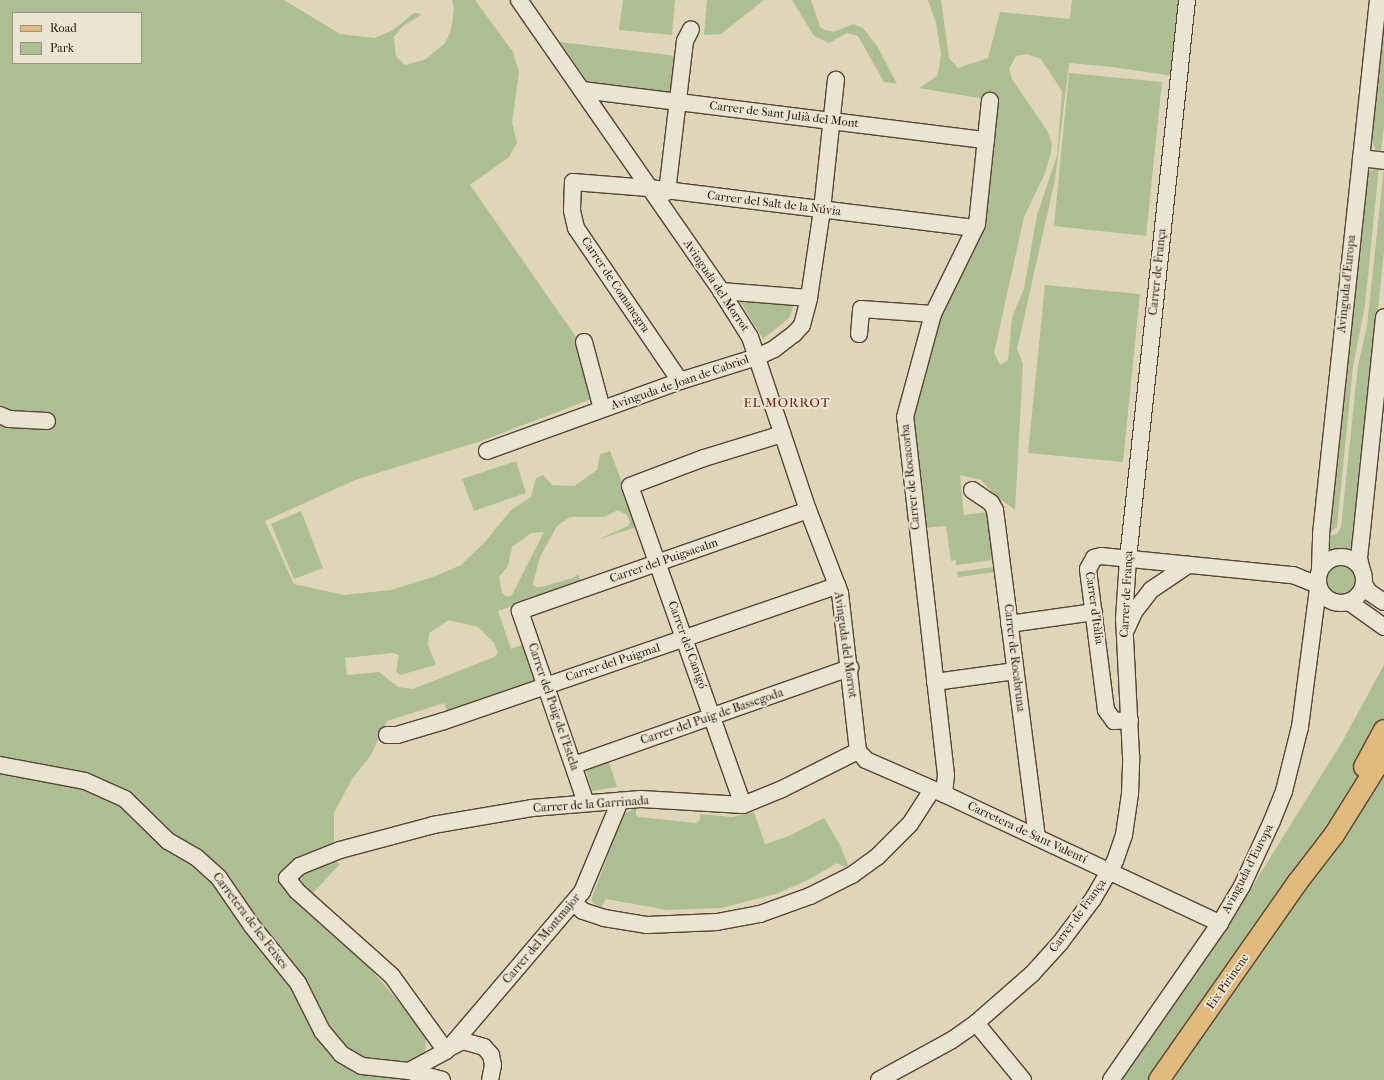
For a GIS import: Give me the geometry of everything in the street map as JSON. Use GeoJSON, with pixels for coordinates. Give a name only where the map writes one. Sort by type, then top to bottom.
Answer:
{"type":"FeatureCollection","features":[{"type":"Feature","properties":{"kind":"main road","name":"Eix Pirinenc"},"geometry":{"type":"LineString","coordinates":[[1297,883],[1384,730]]}},
{"type":"Feature","properties":{"kind":"main road","name":"Eix Pirinenc"},"geometry":{"type":"LineString","coordinates":[[1159,1080],[1297,883],[1334,835],[1381,761]]}},
{"type":"Feature","properties":{"kind":"street","name":"Avinguda del Morrot"},"geometry":{"type":"LineString","coordinates":[[519,0],[721,291],[747,332],[757,357],[808,510],[837,586],[850,668],[858,751]]}},
{"type":"Feature","properties":{"kind":"street","name":"Carrer de França"},"geometry":{"type":"LineString","coordinates":[[879,1080],[919,1060],[976,1023],[1020,986],[1060,943],[1093,899],[1109,872],[1119,850],[1127,820],[1131,764],[1130,720],[1124,638],[1128,559],[1188,0]]}},
{"type":"Feature","properties":{"kind":"street","name":"Avinguda d'Europa"},"geometry":{"type":"LineString","coordinates":[[1111,1080],[1220,924],[1260,849],[1284,791],[1300,727],[1311,627],[1319,578],[1319,554],[1378,0]]}},
{"type":"Feature","properties":{"kind":"street"},"geometry":{"type":"LineString","coordinates":[[667,192],[685,41],[691,29]]}},
{"type":"Feature","properties":{"kind":"street","name":"Avinguda de Joan de Cabriol"},"geometry":{"type":"LineString","coordinates":[[487,451],[680,380],[757,357],[774,349],[794,334],[802,325],[810,298],[822,210],[836,80]]}},
{"type":"Feature","properties":{"kind":"street","name":"Carrer de Sant Julià del Mont"},"geometry":{"type":"LineString","coordinates":[[582,90],[986,140]]}},
{"type":"Feature","properties":{"kind":"street","name":"Carrer de Rocacorba"},"geometry":{"type":"LineString","coordinates":[[938,792],[946,775],[905,424],[906,407],[933,314],[975,228],[990,101]]}},
{"type":"Feature","properties":{"kind":"street"},"geometry":{"type":"LineString","coordinates":[[1361,158],[1384,160]]}},
{"type":"Feature","properties":{"kind":"street","name":"Carrer del Salt de la Núvia"},"geometry":{"type":"LineString","coordinates":[[573,182],[649,188],[667,192],[975,228]]}},
{"type":"Feature","properties":{"kind":"street","name":"Carrer de Comanegra"},"geometry":{"type":"LineString","coordinates":[[573,182],[572,210],[576,228],[680,380]]}},
{"type":"Feature","properties":{"kind":"street"},"geometry":{"type":"LineString","coordinates":[[721,291],[810,298]]}},
{"type":"Feature","properties":{"kind":"street"},"geometry":{"type":"LineString","coordinates":[[859,334],[861,309],[933,314]]}},
{"type":"Feature","properties":{"kind":"street"},"geometry":{"type":"LineString","coordinates":[[1311,627],[1327,611],[1356,598],[1363,578],[1359,558],[1384,317]]}},
{"type":"Feature","properties":{"kind":"street"},"geometry":{"type":"LineString","coordinates":[[584,342],[602,409]]}},
{"type":"Feature","properties":{"kind":"street"},"geometry":{"type":"LineString","coordinates":[[0,416],[9,419],[47,421]]}},
{"type":"Feature","properties":{"kind":"street","name":"Carrer del Canigó"},"geometry":{"type":"LineString","coordinates":[[743,805],[630,486],[704,458],[782,434]]}},
{"type":"Feature","properties":{"kind":"street","name":"Carrer de Rocabruna"},"geometry":{"type":"LineString","coordinates":[[972,490],[991,503],[995,510],[1037,837]]}},
{"type":"Feature","properties":{"kind":"street","name":"Carrer del Puigsacalm"},"geometry":{"type":"LineString","coordinates":[[520,611],[808,510]]}},
{"type":"Feature","properties":{"kind":"street","name":"Carrer d'Itàlia"},"geometry":{"type":"LineString","coordinates":[[1130,720],[1114,721],[1107,713],[1088,569],[1090,562],[1101,556],[1319,578]]}},
{"type":"Feature","properties":{"kind":"street"},"geometry":{"type":"LineString","coordinates":[[1384,602],[1369,592],[1363,578],[1351,559],[1342,557],[1334,558],[1319,578],[1328,600],[1346,603],[1384,628]]}},
{"type":"Feature","properties":{"kind":"street"},"geometry":{"type":"LineString","coordinates":[[1124,638],[1134,612],[1145,596],[1157,585],[1188,565]]}},
{"type":"Feature","properties":{"kind":"street","name":"Carrer del Puigmal"},"geometry":{"type":"LineString","coordinates":[[387,735],[397,735],[444,721],[837,586]]}},
{"type":"Feature","properties":{"kind":"street","name":"Carrer del Puig de l'Estela"},"geometry":{"type":"LineString","coordinates":[[520,611],[586,803]]}},
{"type":"Feature","properties":{"kind":"street"},"geometry":{"type":"LineString","coordinates":[[1010,624],[1094,612]]}},
{"type":"Feature","properties":{"kind":"street","name":"Carrer del Puig de Bassegoda"},"geometry":{"type":"LineString","coordinates":[[574,765],[850,668]]}},
{"type":"Feature","properties":{"kind":"street"},"geometry":{"type":"LineString","coordinates":[[935,682],[1015,671]]}},
{"type":"Feature","properties":{"kind":"street"},"geometry":{"type":"LineString","coordinates":[[1381,761],[1377,757],[1384,744]]}},
{"type":"Feature","properties":{"kind":"street","name":"Carretera de Sant Valentí"},"geometry":{"type":"LineString","coordinates":[[858,751],[866,760],[1037,837],[1220,924]]}},
{"type":"Feature","properties":{"kind":"street","name":"Carrer de la Garrinada"},"geometry":{"type":"LineString","coordinates":[[448,1049],[392,976],[297,891],[287,878],[300,866],[340,850],[477,817],[586,803],[641,799],[743,805],[782,789],[858,751]]}},
{"type":"Feature","properties":{"kind":"street","name":"Carretera de les Feixes"},"geometry":{"type":"LineString","coordinates":[[0,765],[85,781],[125,799],[168,841],[196,857],[219,878],[252,926],[298,983],[322,1031],[341,1054],[362,1066],[409,1071],[443,1080]]}},
{"type":"Feature","properties":{"kind":"street"},"geometry":{"type":"LineString","coordinates":[[574,903],[582,911],[604,918],[647,925],[716,922],[760,914],[810,896],[852,876],[877,857],[910,824],[938,792]]}},
{"type":"Feature","properties":{"kind":"street","name":"Carrer del Montmajor"},"geometry":{"type":"LineString","coordinates":[[448,1049],[574,903],[589,878],[620,801]]}},
{"type":"Feature","properties":{"kind":"street","name":"Carrer del Montmajor"},"geometry":{"type":"LineString","coordinates":[[485,1006],[476,1030],[484,1047],[490,1055],[492,1073]]}},
{"type":"Feature","properties":{"kind":"street"},"geometry":{"type":"LineString","coordinates":[[976,1023],[1023,1080]]}},
{"type":"Feature","properties":{"kind":"street"},"geometry":{"type":"LineString","coordinates":[[409,1071],[464,1041],[484,1047]]}},
{"type":"Feature","properties":{"kind":"street"},"geometry":{"type":"LineString","coordinates":[[443,1080],[441,1066],[448,1049]]}},
{"type":"Feature","properties":{"kind":"street"},"geometry":{"type":"LineString","coordinates":[[492,1073],[505,1080]]}},
{"type":"Feature","properties":{"kind":"green space"},"geometry":{"type":"Polygon","coordinates":[[[0,0],[284,0],[340,34],[375,38],[393,30],[414,13],[418,13],[421,15],[403,26],[394,37],[396,56],[405,65],[426,59],[445,43],[451,30],[454,10],[452,0],[475,0],[513,52],[519,72],[512,123],[517,143],[509,157],[470,185],[579,341],[597,397],[484,440],[355,480],[265,521],[294,584],[344,595],[391,590],[433,577],[461,565],[484,543],[511,510],[531,497],[536,478],[543,475],[552,485],[574,486],[597,470],[600,454],[610,451],[639,526],[597,540],[628,526],[630,522],[627,515],[618,510],[604,517],[570,517],[557,526],[540,557],[533,584],[536,587],[541,587],[573,578],[578,574],[581,581],[498,611],[511,649],[522,645],[536,682],[448,713],[444,703],[387,721],[371,755],[352,779],[334,813],[334,841],[328,852],[330,859],[340,864],[301,906],[364,962],[416,1021],[426,1038],[424,1064],[431,1080],[0,1080],[0,0]],[[544,532],[531,533],[512,547],[508,566],[499,577],[502,593],[507,597],[512,595],[544,532]],[[449,620],[429,633],[428,645],[436,665],[400,675],[396,671],[399,655],[392,653],[345,658],[347,675],[379,672],[398,687],[413,689],[494,657],[498,653],[494,643],[478,627],[449,620]]]}},
{"type":"Feature","properties":{"kind":"green space"},"geometry":{"type":"Polygon","coordinates":[[[623,0],[675,0],[672,35],[619,30],[623,0]]]}},
{"type":"Feature","properties":{"kind":"green space"},"geometry":{"type":"Polygon","coordinates":[[[707,0],[764,0],[721,34],[704,35],[707,0]]]}},
{"type":"Feature","properties":{"kind":"green space"},"geometry":{"type":"Polygon","coordinates":[[[792,0],[811,0],[820,27],[825,30],[834,32],[853,24],[863,28],[877,46],[897,84],[884,82],[858,36],[847,33],[829,43],[814,36],[792,0]]]}},
{"type":"Feature","properties":{"kind":"green space"},"geometry":{"type":"Polygon","coordinates":[[[928,0],[941,0],[949,58],[958,68],[988,58],[1000,12],[1070,19],[1072,0],[1181,0],[1173,76],[1113,67],[1069,63],[1055,180],[1017,349],[1023,364],[1015,510],[1002,500],[1002,502],[981,480],[960,475],[964,515],[987,512],[993,560],[956,565],[956,560],[951,561],[946,526],[924,528],[912,418],[938,320],[955,283],[997,101],[919,88],[937,76],[941,54],[936,23],[928,0]],[[1026,54],[1016,56],[1009,69],[1012,79],[1048,132],[1052,144],[1045,173],[1024,217],[994,353],[1000,365],[1008,360],[1012,317],[1024,289],[1037,215],[1057,156],[1062,91],[1041,59],[1026,54]]]}},
{"type":"Feature","properties":{"kind":"green space"},"geometry":{"type":"Polygon","coordinates":[[[1384,11],[1384,126],[1381,152],[1375,149],[1371,139],[1384,11]]]}},
{"type":"Feature","properties":{"kind":"green space"},"geometry":{"type":"Polygon","coordinates":[[[560,42],[677,56],[672,93],[588,82],[560,42]]]}},
{"type":"Feature","properties":{"kind":"green space"},"geometry":{"type":"Polygon","coordinates":[[[1069,73],[1162,82],[1146,236],[1054,226],[1069,73]]]}},
{"type":"Feature","properties":{"kind":"green space"},"geometry":{"type":"Polygon","coordinates":[[[1379,167],[1365,305],[1353,367],[1337,527],[1330,532],[1365,181],[1369,171],[1379,167]]]}},
{"type":"Feature","properties":{"kind":"green space"},"geometry":{"type":"Polygon","coordinates":[[[1384,167],[1384,251],[1353,552],[1338,550],[1327,554],[1329,536],[1337,534],[1341,527],[1358,365],[1367,326],[1384,167]]]}},
{"type":"Feature","properties":{"kind":"green space"},"geometry":{"type":"Polygon","coordinates":[[[1045,285],[1140,294],[1123,462],[1028,453],[1045,285]]]}},
{"type":"Feature","properties":{"kind":"green space"},"geometry":{"type":"Polygon","coordinates":[[[743,297],[795,303],[789,318],[763,339],[740,301],[743,297]]]}},
{"type":"Feature","properties":{"kind":"green space"},"geometry":{"type":"Polygon","coordinates":[[[516,461],[526,493],[474,511],[462,479],[516,461]]]}},
{"type":"Feature","properties":{"kind":"green space"},"geometry":{"type":"Polygon","coordinates":[[[301,511],[323,568],[294,579],[271,524],[301,511]]]}},
{"type":"Feature","properties":{"kind":"green space"},"geometry":{"type":"Polygon","coordinates":[[[1338,564],[1344,564],[1354,571],[1357,580],[1356,586],[1350,593],[1344,596],[1338,596],[1328,589],[1325,583],[1325,577],[1332,567],[1338,564]]]}},
{"type":"Feature","properties":{"kind":"green space"},"geometry":{"type":"Polygon","coordinates":[[[994,567],[995,572],[958,577],[957,572],[994,567]]]}},
{"type":"Feature","properties":{"kind":"green space"},"geometry":{"type":"Polygon","coordinates":[[[1384,665],[1384,1080],[1119,1080],[1234,916],[1342,742],[1384,665]]]}},
{"type":"Feature","properties":{"kind":"green space"},"geometry":{"type":"Polygon","coordinates":[[[609,762],[617,787],[592,791],[586,770],[609,762]]]}},
{"type":"Feature","properties":{"kind":"green space"},"geometry":{"type":"Polygon","coordinates":[[[636,807],[636,815],[639,817],[696,823],[700,820],[700,814],[732,817],[754,812],[765,844],[789,836],[824,818],[840,845],[848,865],[845,867],[837,863],[808,880],[776,894],[721,908],[667,910],[606,899],[601,907],[594,904],[591,900],[623,815],[636,807]]]}},
{"type":"Feature","properties":{"kind":"district","name":"EL MORROT"},"geometry":{"type":"Point","coordinates":[787,403]}}]}
